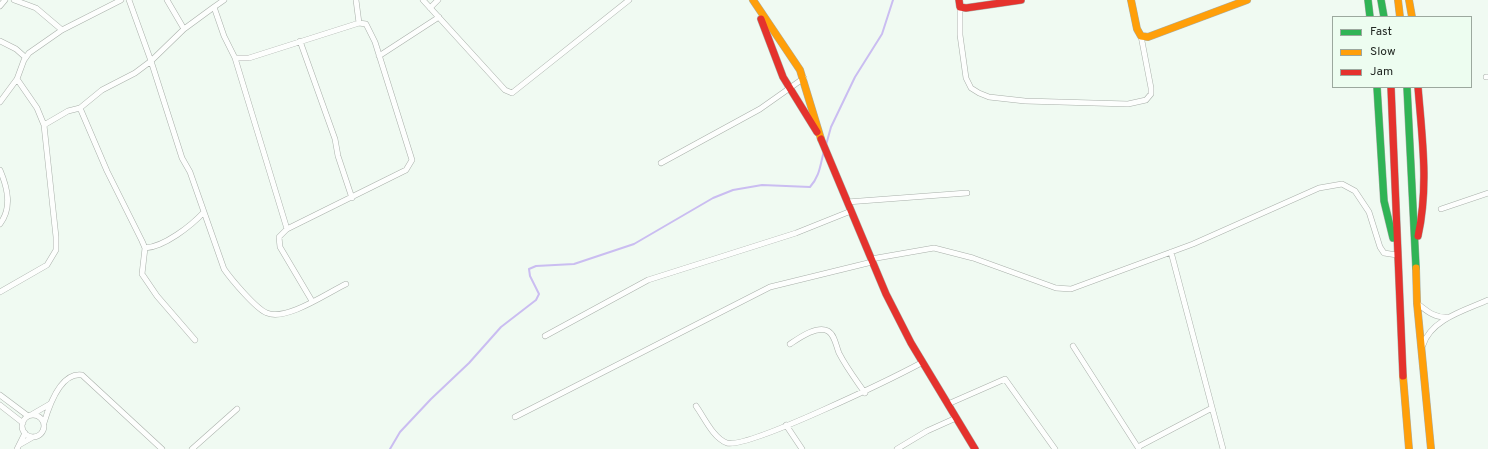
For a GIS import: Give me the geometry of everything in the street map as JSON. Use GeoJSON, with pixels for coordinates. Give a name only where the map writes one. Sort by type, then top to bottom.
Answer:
{"type":"FeatureCollection","features":[{"type":"Feature","properties":{"kind":"main road"},"geometry":{"type":"LineString","coordinates":[[959,4],[1022,0]]}},
{"type":"Feature","properties":{"kind":"main road"},"geometry":{"type":"LineString","coordinates":[[1131,0],[1137,29],[1141,36],[1148,37],[1247,0]]}},
{"type":"Feature","properties":{"kind":"main road"},"geometry":{"type":"LineString","coordinates":[[1368,0],[1370,16]]}},
{"type":"Feature","properties":{"kind":"main road"},"geometry":{"type":"LineString","coordinates":[[1381,0],[1384,16]]}},
{"type":"Feature","properties":{"kind":"main road"},"geometry":{"type":"LineString","coordinates":[[1398,0],[1400,16]]}},
{"type":"Feature","properties":{"kind":"main road"},"geometry":{"type":"LineString","coordinates":[[1409,0],[1412,16]]}},
{"type":"Feature","properties":{"kind":"main road"},"geometry":{"type":"LineString","coordinates":[[754,3],[795,62],[804,78],[820,136],[886,294],[922,362],[975,449]]}},
{"type":"Feature","properties":{"kind":"main road"},"geometry":{"type":"LineString","coordinates":[[754,3],[777,64],[789,88],[820,136]]}},
{"type":"Feature","properties":{"kind":"main road"},"geometry":{"type":"LineString","coordinates":[[1377,88],[1384,201],[1397,252]]}},
{"type":"Feature","properties":{"kind":"main road"},"geometry":{"type":"LineString","coordinates":[[1391,88],[1396,184],[1397,252],[1408,449]]}},
{"type":"Feature","properties":{"kind":"main road"},"geometry":{"type":"LineString","coordinates":[[1407,88],[1421,353],[1431,449]]}},
{"type":"Feature","properties":{"kind":"main road"},"geometry":{"type":"LineString","coordinates":[[1415,246],[1423,218],[1424,191],[1418,88]]}},
{"type":"Feature","properties":{"kind":"street"},"geometry":{"type":"LineString","coordinates":[[0,6],[5,0]]}},
{"type":"Feature","properties":{"kind":"street"},"geometry":{"type":"LineString","coordinates":[[14,0],[36,8],[62,30]]}},
{"type":"Feature","properties":{"kind":"street"},"geometry":{"type":"LineString","coordinates":[[0,102],[17,79],[25,56],[62,30],[121,0]]}},
{"type":"Feature","properties":{"kind":"street"},"geometry":{"type":"LineString","coordinates":[[129,0],[151,61],[182,158],[190,172],[224,269],[232,281],[266,313],[280,315],[290,312],[346,284]]}},
{"type":"Feature","properties":{"kind":"street"},"geometry":{"type":"LineString","coordinates":[[167,0],[184,29]]}},
{"type":"Feature","properties":{"kind":"street"},"geometry":{"type":"LineString","coordinates":[[44,125],[68,111],[80,108],[102,90],[135,73],[151,61],[184,29],[224,0]]}},
{"type":"Feature","properties":{"kind":"street"},"geometry":{"type":"LineString","coordinates":[[356,0],[359,23]]}},
{"type":"Feature","properties":{"kind":"street"},"geometry":{"type":"LineString","coordinates":[[423,0],[505,90],[512,93],[630,0]]}},
{"type":"Feature","properties":{"kind":"street"},"geometry":{"type":"LineString","coordinates":[[430,8],[438,0]]}},
{"type":"Feature","properties":{"kind":"street"},"geometry":{"type":"LineString","coordinates":[[959,4],[960,35],[966,78],[971,88],[988,97],[1025,101],[1128,104],[1146,100],[1152,94],[1141,36]]}},
{"type":"Feature","properties":{"kind":"street"},"geometry":{"type":"LineString","coordinates":[[214,7],[224,36],[235,58],[287,229]]}},
{"type":"Feature","properties":{"kind":"street"},"geometry":{"type":"LineString","coordinates":[[380,56],[439,17]]}},
{"type":"Feature","properties":{"kind":"street"},"geometry":{"type":"LineString","coordinates":[[235,58],[249,58],[359,23],[366,24],[371,31],[380,56],[412,160],[406,170],[287,229],[279,237],[280,247],[312,301]]}},
{"type":"Feature","properties":{"kind":"street"},"geometry":{"type":"LineString","coordinates":[[0,41],[16,49],[25,56]]}},
{"type":"Feature","properties":{"kind":"street"},"geometry":{"type":"LineString","coordinates":[[300,41],[335,139],[338,156],[352,198]]}},
{"type":"Feature","properties":{"kind":"street"},"geometry":{"type":"LineString","coordinates":[[661,163],[760,109],[804,78]]}},
{"type":"Feature","properties":{"kind":"street"},"geometry":{"type":"LineString","coordinates":[[0,292],[47,265],[56,250],[56,237],[44,125],[37,108],[17,79]]}},
{"type":"Feature","properties":{"kind":"street"},"geometry":{"type":"LineString","coordinates":[[80,108],[107,171],[145,248],[142,274],[157,296],[196,340]]}},
{"type":"Feature","properties":{"kind":"street"},"geometry":{"type":"LineString","coordinates":[[0,170],[8,196],[6,217],[0,224]]}},
{"type":"Feature","properties":{"kind":"street"},"geometry":{"type":"LineString","coordinates":[[515,417],[770,287],[871,261],[934,248],[973,258],[1056,288],[1071,289],[1171,252],[1318,188],[1342,184],[1355,191],[1369,212],[1380,247],[1384,253],[1397,252]]}},
{"type":"Feature","properties":{"kind":"street"},"geometry":{"type":"LineString","coordinates":[[847,202],[967,192]]}},
{"type":"Feature","properties":{"kind":"street"},"geometry":{"type":"LineString","coordinates":[[1441,209],[1488,193]]}},
{"type":"Feature","properties":{"kind":"street"},"geometry":{"type":"LineString","coordinates":[[545,336],[648,280],[796,233],[851,211]]}},
{"type":"Feature","properties":{"kind":"street"},"geometry":{"type":"LineString","coordinates":[[145,248],[157,246],[192,225],[204,212]]}},
{"type":"Feature","properties":{"kind":"street"},"geometry":{"type":"LineString","coordinates":[[1171,252],[1223,449]]}},
{"type":"Feature","properties":{"kind":"street"},"geometry":{"type":"LineString","coordinates":[[1421,353],[1424,342],[1440,322],[1488,300]]}},
{"type":"Feature","properties":{"kind":"street"},"geometry":{"type":"LineString","coordinates":[[1418,303],[1430,314],[1442,318],[1449,317]]}},
{"type":"Feature","properties":{"kind":"street"},"geometry":{"type":"LineString","coordinates":[[790,344],[801,336],[820,330],[827,331],[834,337],[846,365],[865,392]]}},
{"type":"Feature","properties":{"kind":"street"},"geometry":{"type":"LineString","coordinates":[[1073,346],[1138,448],[1212,408]]}},
{"type":"Feature","properties":{"kind":"street"},"geometry":{"type":"LineString","coordinates":[[696,406],[718,437],[726,443],[736,444],[747,441],[865,392],[922,362]]}},
{"type":"Feature","properties":{"kind":"street"},"geometry":{"type":"LineString","coordinates":[[18,447],[42,432],[51,403],[64,382],[73,375],[82,375],[162,449]]}},
{"type":"Feature","properties":{"kind":"street"},"geometry":{"type":"LineString","coordinates":[[948,404],[1005,380],[1010,383],[1055,449]]}},
{"type":"Feature","properties":{"kind":"street"},"geometry":{"type":"LineString","coordinates":[[0,395],[29,416],[40,417],[44,423]]}},
{"type":"Feature","properties":{"kind":"street"},"geometry":{"type":"LineString","coordinates":[[23,423],[29,416],[51,403]]}},
{"type":"Feature","properties":{"kind":"street"},"geometry":{"type":"LineString","coordinates":[[0,405],[23,423],[25,433],[18,447]]}},
{"type":"Feature","properties":{"kind":"street"},"geometry":{"type":"LineString","coordinates":[[192,449],[237,409]]}},
{"type":"Feature","properties":{"kind":"street"},"geometry":{"type":"LineString","coordinates":[[897,449],[927,431],[956,418]]}},
{"type":"Feature","properties":{"kind":"street"},"geometry":{"type":"LineString","coordinates":[[786,425],[802,449]]}},
{"type":"Feature","properties":{"kind":"street"},"geometry":{"type":"LineString","coordinates":[[25,433],[34,437]]}},
{"type":"Feature","properties":{"kind":"waterway"},"geometry":{"type":"LineString","coordinates":[[826,145],[831,127],[855,77],[882,34],[893,0]]}},
{"type":"Feature","properties":{"kind":"waterway"},"geometry":{"type":"LineString","coordinates":[[390,449],[400,432],[431,399],[469,363],[501,327],[536,300],[539,294],[530,276],[529,269],[536,266],[574,264],[634,244],[713,198],[733,190],[762,185],[810,187],[818,174],[824,151]]}},
{"type":"Feature","properties":{"kind":"traffic: fast"},"geometry":{"type":"LineString","coordinates":[[1368,0],[1370,16]]}},
{"type":"Feature","properties":{"kind":"traffic: fast"},"geometry":{"type":"LineString","coordinates":[[1381,0],[1384,16]]}},
{"type":"Feature","properties":{"kind":"traffic: fast"},"geometry":{"type":"LineString","coordinates":[[1377,88],[1384,201],[1393,238]]}},
{"type":"Feature","properties":{"kind":"traffic: fast"},"geometry":{"type":"LineString","coordinates":[[1407,88],[1416,268]]}},
{"type":"Feature","properties":{"kind":"traffic: slow"},"geometry":{"type":"LineString","coordinates":[[753,0],[800,70],[821,139]]}},
{"type":"Feature","properties":{"kind":"traffic: slow"},"geometry":{"type":"LineString","coordinates":[[1131,0],[1137,29],[1141,36],[1148,37],[1247,0]]}},
{"type":"Feature","properties":{"kind":"traffic: slow"},"geometry":{"type":"LineString","coordinates":[[1398,0],[1400,16]]}},
{"type":"Feature","properties":{"kind":"traffic: slow"},"geometry":{"type":"LineString","coordinates":[[1409,0],[1412,16]]}},
{"type":"Feature","properties":{"kind":"traffic: slow"},"geometry":{"type":"LineString","coordinates":[[1416,268],[1417,303],[1431,449]]}},
{"type":"Feature","properties":{"kind":"traffic: slow"},"geometry":{"type":"LineString","coordinates":[[1403,376],[1409,449]]}},
{"type":"Feature","properties":{"kind":"traffic: jam"},"geometry":{"type":"LineString","coordinates":[[959,0],[960,7],[966,8],[1021,0]]}},
{"type":"Feature","properties":{"kind":"traffic: jam"},"geometry":{"type":"LineString","coordinates":[[761,19],[783,77],[817,132]]}},
{"type":"Feature","properties":{"kind":"traffic: jam"},"geometry":{"type":"LineString","coordinates":[[1391,88],[1403,376]]}},
{"type":"Feature","properties":{"kind":"traffic: jam"},"geometry":{"type":"LineString","coordinates":[[1418,88],[1423,143],[1424,180],[1418,236]]}},
{"type":"Feature","properties":{"kind":"traffic: jam"},"geometry":{"type":"LineString","coordinates":[[821,139],[886,294],[911,343],[975,449]]}}]}
